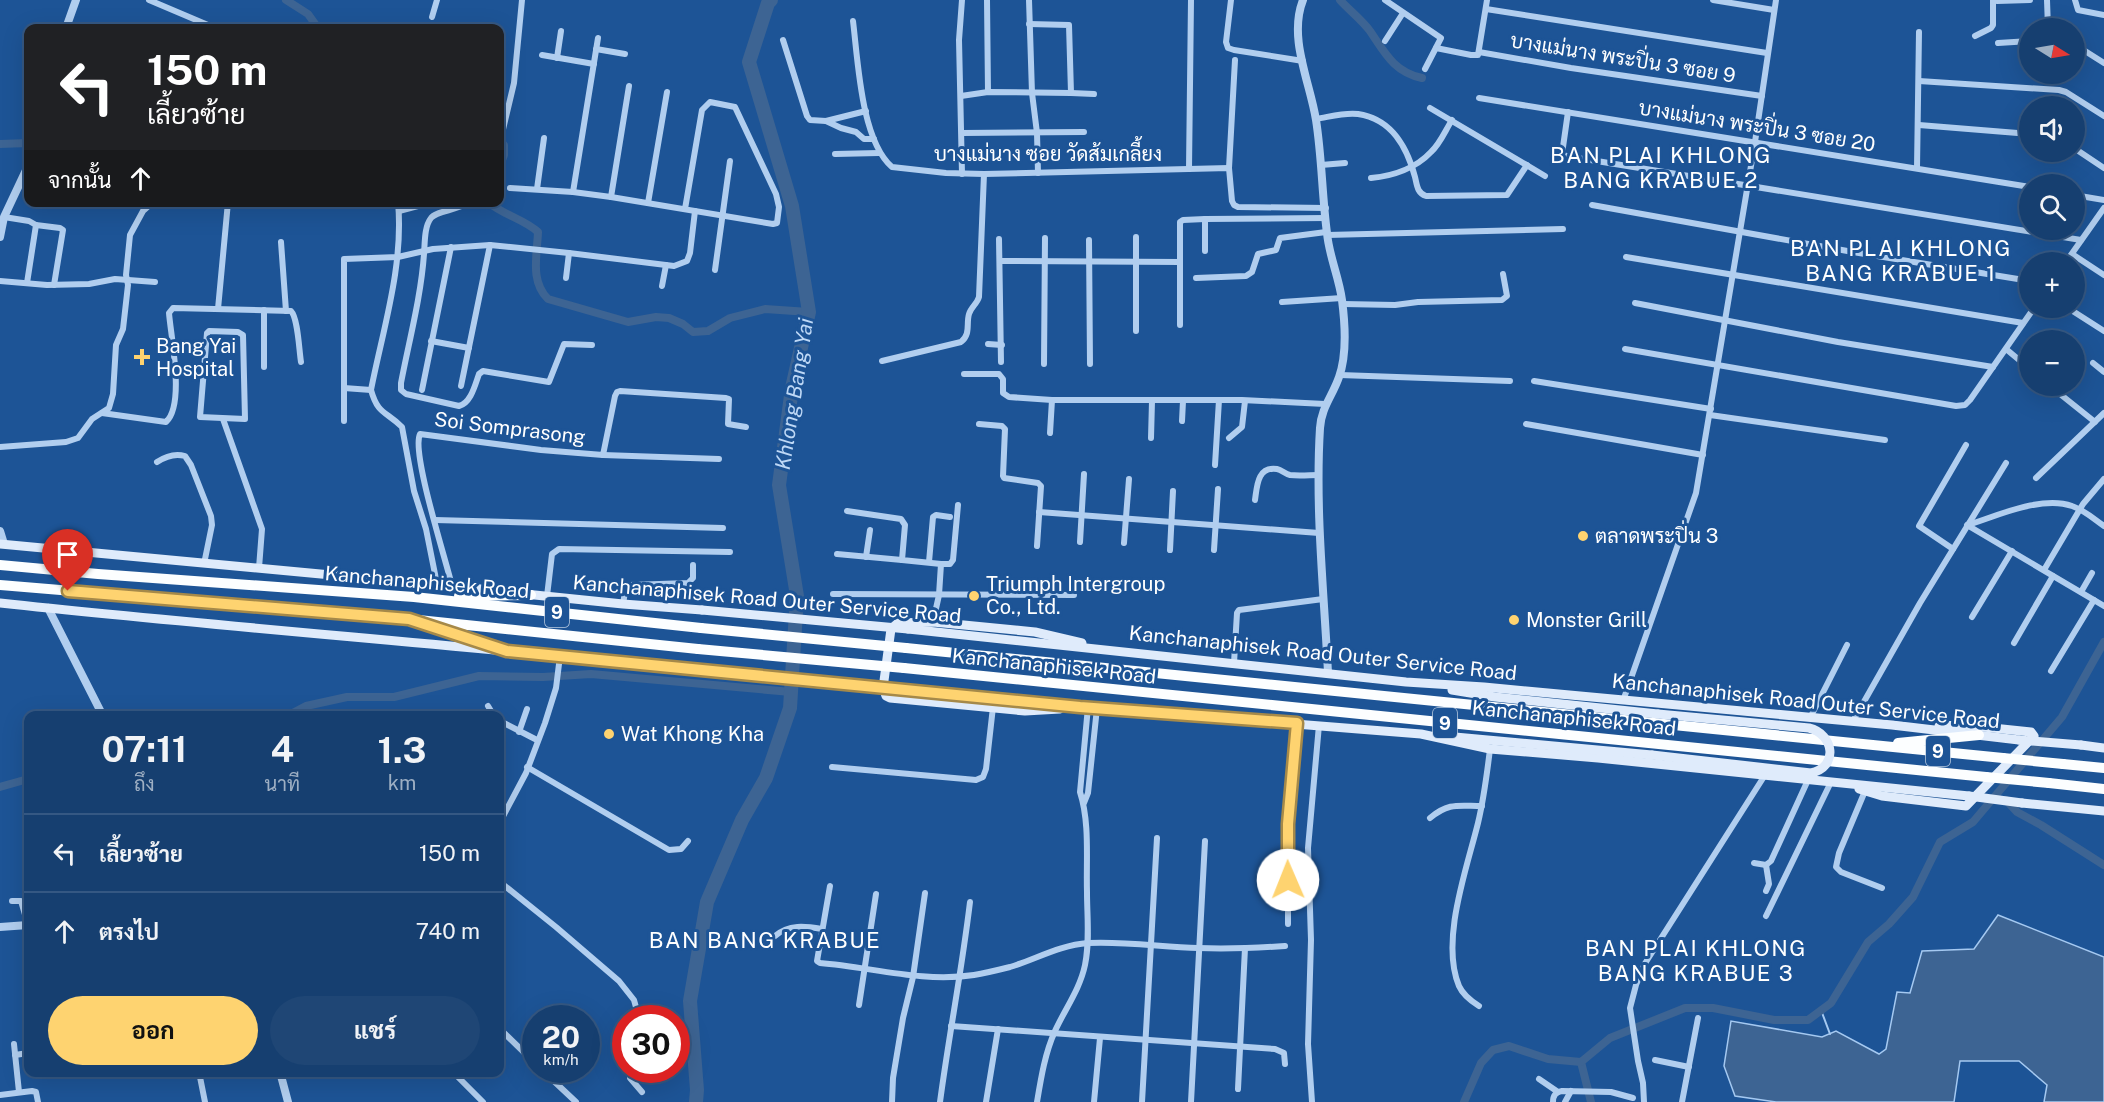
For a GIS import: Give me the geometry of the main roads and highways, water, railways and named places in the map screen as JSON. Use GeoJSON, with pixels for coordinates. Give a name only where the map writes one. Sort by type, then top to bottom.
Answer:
{"type":"FeatureCollection","features":[{"type":"Feature","properties":{"kind":"highway","name":"Kanchanaphisek Road"},"geometry":{"type":"LineString","coordinates":[[0,565],[414,597],[701,628],[2104,768]]}},
{"type":"Feature","properties":{"kind":"highway","name":"Kanchanaphisek Road"},"geometry":{"type":"LineString","coordinates":[[0,585],[409,619],[2104,789]]}},
{"type":"Feature","properties":{"kind":"highway"},"geometry":{"type":"LineString","coordinates":[[414,597],[531,595]]}},
{"type":"Feature","properties":{"kind":"highway"},"geometry":{"type":"LineString","coordinates":[[409,619],[507,651]]}},
{"type":"Feature","properties":{"kind":"highway"},"geometry":{"type":"LineString","coordinates":[[1874,745],[1980,735]]}},
{"type":"Feature","properties":{"kind":"main road","name":"Kanchanaphisek Road Outer Service Road"},"geometry":{"type":"LineString","coordinates":[[2,544],[908,629],[1406,682],[1853,721],[2104,748]]}},
{"type":"Feature","properties":{"kind":"main road"},"geometry":{"type":"LineString","coordinates":[[0,603],[1088,707],[1652,755],[1811,773],[1822,768],[1830,755],[1830,744],[1827,739],[1821,733],[1809,728],[1496,697],[1406,682]]}},
{"type":"Feature","properties":{"kind":"main road"},"geometry":{"type":"LineString","coordinates":[[1088,707],[1035,711],[890,698],[886,696],[883,688],[891,629],[902,622],[933,622],[1035,632],[1060,636],[1104,650]]}},
{"type":"Feature","properties":{"kind":"main road"},"geometry":{"type":"LineString","coordinates":[[1845,783],[1882,796],[1966,806],[2034,734],[1964,725],[1921,728]]}},
{"type":"Feature","properties":{"kind":"main road"},"geometry":{"type":"LineString","coordinates":[[1421,734],[1490,749],[1845,783],[2104,811]]}},
{"type":"Feature","properties":{"kind":"water"},"geometry":{"type":"Polygon","coordinates":[[[1998,915],[2104,957],[2104,1102],[2044,1102],[2047,1085],[2019,1061],[1960,1061],[1954,1102],[1776,1102],[1735,1096],[1724,1066],[1731,1021],[1822,1037],[1836,1031],[1879,1054],[1886,1049],[1897,992],[1910,993],[1922,951],[1974,949],[1998,915]]]}},
{"type":"Feature","properties":{"kind":"waterway"},"geometry":{"type":"LineString","coordinates":[[286,0],[308,14],[315,24]]}},
{"type":"Feature","properties":{"kind":"waterway","name":"Khlong Bang Yai"},"geometry":{"type":"LineString","coordinates":[[696,1102],[690,1001],[707,902],[742,820],[766,778],[790,708],[797,596],[779,485],[792,388],[809,312],[792,206],[749,62],[768,3],[771,0]]}},
{"type":"Feature","properties":{"kind":"waterway"},"geometry":{"type":"LineString","coordinates":[[1340,0],[1367,27],[1397,66],[1422,78]]}},
{"type":"Feature","properties":{"kind":"waterway"},"geometry":{"type":"LineString","coordinates":[[0,144],[24,143]]}},
{"type":"Feature","properties":{"kind":"waterway"},"geometry":{"type":"LineString","coordinates":[[504,145],[504,155]]}},
{"type":"Feature","properties":{"kind":"waterway"},"geometry":{"type":"LineString","coordinates":[[496,207],[538,232],[537,276],[542,292],[548,299],[628,322],[656,317],[669,318],[683,324],[693,332],[708,331],[730,318],[765,309],[809,312]]}},
{"type":"Feature","properties":{"kind":"waterway"},"geometry":{"type":"LineString","coordinates":[[1464,1102],[1481,1063],[1493,1050],[1509,1046],[1548,1059],[1581,1062],[1610,1038],[1685,1008],[1713,1008],[1774,1020],[1808,1020],[1831,1003],[1868,942],[1889,924],[1913,897],[1940,842],[1973,822],[2062,717],[2104,642]]}},
{"type":"Feature","properties":{"kind":"waterway"},"geometry":{"type":"LineString","coordinates":[[296,711],[306,706],[347,697],[394,697],[479,676],[543,677],[591,674],[791,692]]}},
{"type":"Feature","properties":{"kind":"waterway"},"geometry":{"type":"LineString","coordinates":[[0,787],[24,780]]}},
{"type":"Feature","properties":{"kind":"waterway"},"geometry":{"type":"LineString","coordinates":[[2006,800],[2017,812],[2104,865]]}},
{"type":"Feature","properties":{"kind":"waterway"},"geometry":{"type":"LineString","coordinates":[[1821,1010],[1830,1034]]}},
{"type":"Feature","properties":{"kind":"waterway"},"geometry":{"type":"LineString","coordinates":[[1581,1062],[1591,1102]]}},
{"type":"Feature","properties":{"kind":"place","name":"Bang Yai Hospital"},"geometry":{"type":"Point","coordinates":[142,357]}},
{"type":"Feature","properties":{"kind":"place","name":"ตลาดพระปิ่น 3"},"geometry":{"type":"Point","coordinates":[1583,536]}},
{"type":"Feature","properties":{"kind":"place","name":"Triumph Intergroup Co., Ltd."},"geometry":{"type":"Point","coordinates":[974,596]}},
{"type":"Feature","properties":{"kind":"place","name":"Monster Grill"},"geometry":{"type":"Point","coordinates":[1514,620]}},
{"type":"Feature","properties":{"kind":"place","name":"Wat Khong Kha"},"geometry":{"type":"Point","coordinates":[609,734]}},
{"type":"Feature","properties":{"kind":"district","name":"BAN PLAI KHLONG BANG KRABUE 2"},"geometry":{"type":"Point","coordinates":[1661,168]}},
{"type":"Feature","properties":{"kind":"district","name":"BAN PLAI KHLONG BANG KRABUE 1"},"geometry":{"type":"Point","coordinates":[1901,260]}},
{"type":"Feature","properties":{"kind":"district","name":"BAN BANG KRABUE"},"geometry":{"type":"Point","coordinates":[765,940]}},
{"type":"Feature","properties":{"kind":"district","name":"BAN PLAI KHLONG BANG KRABUE 3"},"geometry":{"type":"Point","coordinates":[1696,960]}}]}
